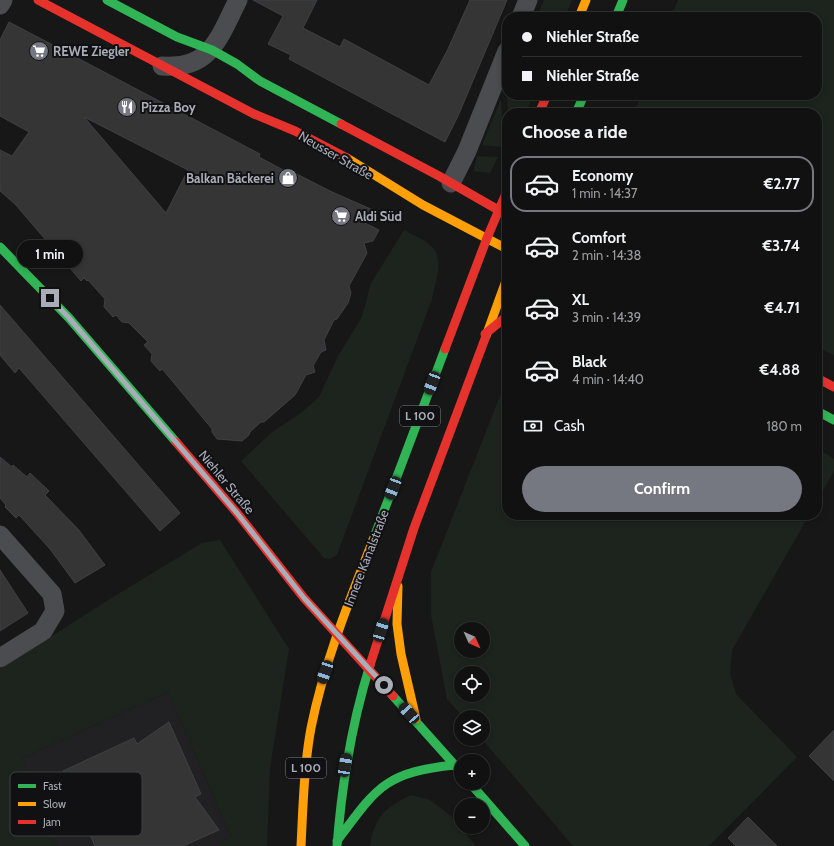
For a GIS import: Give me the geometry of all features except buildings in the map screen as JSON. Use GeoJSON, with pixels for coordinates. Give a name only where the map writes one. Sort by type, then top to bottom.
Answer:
{"type":"FeatureCollection","features":[{"type":"Feature","properties":{"kind":"main road","name":"Neusser Straße"},"geometry":{"type":"LineString","coordinates":[[38,0],[242,108],[295,131],[341,154],[422,205],[502,246]]}},
{"type":"Feature","properties":{"kind":"main road"},"geometry":{"type":"LineString","coordinates":[[107,0],[177,37],[212,50],[238,64],[260,81],[451,183],[502,212]]}},
{"type":"Feature","properties":{"kind":"main road"},"geometry":{"type":"LineString","coordinates":[[581,12],[586,0]]}},
{"type":"Feature","properties":{"kind":"main road"},"geometry":{"type":"LineString","coordinates":[[618,12],[623,0]]}},
{"type":"Feature","properties":{"kind":"main road"},"geometry":{"type":"LineString","coordinates":[[246,84],[254,80],[260,81]]}},
{"type":"Feature","properties":{"kind":"main road"},"geometry":{"type":"LineString","coordinates":[[239,95],[242,108]]}},
{"type":"Feature","properties":{"kind":"main road","name":"Innere Kanalstraße"},"geometry":{"type":"LineString","coordinates":[[301,846],[304,788],[311,729],[321,684],[337,636],[487,238],[502,215]]}},
{"type":"Feature","properties":{"kind":"main road","name":"Niehler Straße"},"geometry":{"type":"LineString","coordinates":[[0,247],[69,318],[237,513],[278,567],[337,636],[369,669],[454,764]]}},
{"type":"Feature","properties":{"kind":"main road","name":"L 100"},"geometry":{"type":"LineString","coordinates":[[337,844],[341,792],[350,739],[369,669],[414,528],[502,291]]}},
{"type":"Feature","properties":{"kind":"main road"},"geometry":{"type":"LineString","coordinates":[[485,334],[502,320]]}},
{"type":"Feature","properties":{"kind":"main road"},"geometry":{"type":"LineString","coordinates":[[822,381],[834,387]]}},
{"type":"Feature","properties":{"kind":"main road"},"geometry":{"type":"LineString","coordinates":[[822,414],[834,420]]}},
{"type":"Feature","properties":{"kind":"main road"},"geometry":{"type":"LineString","coordinates":[[399,575],[398,624],[401,654],[417,722]]}},
{"type":"Feature","properties":{"kind":"main road"},"geometry":{"type":"LineString","coordinates":[[337,844],[368,799],[393,778],[420,769],[454,765]]}},
{"type":"Feature","properties":{"kind":"main road"},"geometry":{"type":"LineString","coordinates":[[476,790],[525,846]]}},
{"type":"Feature","properties":{"kind":"street"},"geometry":{"type":"LineString","coordinates":[[0,5],[3,0]]}},
{"type":"Feature","properties":{"kind":"street"},"geometry":{"type":"LineString","coordinates":[[212,50],[238,0]]}},
{"type":"Feature","properties":{"kind":"street"},"geometry":{"type":"LineString","coordinates":[[523,12],[528,0]]}},
{"type":"Feature","properties":{"kind":"street","name":"Neusser Straße"},"geometry":{"type":"LineString","coordinates":[[162,66],[180,68],[200,60],[212,50]]}},
{"type":"Feature","properties":{"kind":"street"},"geometry":{"type":"LineString","coordinates":[[451,183],[467,151],[502,64]]}},
{"type":"Feature","properties":{"kind":"street"},"geometry":{"type":"LineString","coordinates":[[0,535],[52,594],[55,612],[43,631],[0,658]]}},
{"type":"Feature","properties":{"kind":"shaded area"},"geometry":{"type":"Polygon","coordinates":[[[544,0],[572,0],[567,12],[539,12],[544,0]]]}},
{"type":"Feature","properties":{"kind":"shaded area"},"geometry":{"type":"Polygon","coordinates":[[[678,0],[834,0],[834,355],[822,349],[822,108],[636,108],[639,100],[822,100],[822,12],[673,12],[678,0]]]}},
{"type":"Feature","properties":{"kind":"shaded area"},"geometry":{"type":"Polygon","coordinates":[[[501,99],[502,147],[482,145],[501,99]]]}},
{"type":"Feature","properties":{"kind":"shaded area"},"geometry":{"type":"Polygon","coordinates":[[[507,100],[531,100],[528,108],[508,108],[507,100]]]}},
{"type":"Feature","properties":{"kind":"shaded area"},"geometry":{"type":"Polygon","coordinates":[[[477,156],[498,157],[490,173],[474,171],[477,156]]]}},
{"type":"Feature","properties":{"kind":"shaded area"},"geometry":{"type":"Polygon","coordinates":[[[404,230],[425,241],[435,251],[438,264],[437,279],[432,299],[337,555],[330,559],[324,558],[241,461],[271,433],[302,412],[319,397],[338,356],[362,317],[371,283],[404,230]]]}},
{"type":"Feature","properties":{"kind":"shaded area"},"geometry":{"type":"Polygon","coordinates":[[[502,391],[502,520],[806,520],[732,650],[730,673],[736,694],[797,757],[709,846],[573,846],[488,746],[490,746],[490,710],[457,710],[447,699],[431,615],[431,572],[502,391]]]}},
{"type":"Feature","properties":{"kind":"shaded area"},"geometry":{"type":"Polygon","coordinates":[[[822,451],[834,459],[834,471],[822,492],[822,451]]]}},
{"type":"Feature","properties":{"kind":"shaded area"},"geometry":{"type":"Polygon","coordinates":[[[220,540],[289,649],[270,768],[267,846],[218,846],[218,843],[231,837],[168,692],[22,758],[28,772],[10,772],[10,836],[53,836],[57,846],[0,846],[0,669],[202,543],[220,540]]]}},
{"type":"Feature","properties":{"kind":"shaded area"},"geometry":{"type":"Polygon","coordinates":[[[168,692],[231,837],[218,843],[218,846],[57,846],[53,836],[142,836],[142,772],[28,772],[22,758],[168,692]]]}},
{"type":"Feature","properties":{"kind":"shaded area"},"geometry":{"type":"Polygon","coordinates":[[[411,795],[430,800],[454,820],[454,834],[466,834],[476,846],[370,846],[378,820],[388,809],[402,799],[411,795]]]}},
{"type":"Feature","properties":{"kind":"traffic: fast"},"geometry":{"type":"LineString","coordinates":[[107,0],[177,37],[212,50],[237,64],[260,81],[341,124]]}},
{"type":"Feature","properties":{"kind":"traffic: fast"},"geometry":{"type":"LineString","coordinates":[[618,12],[623,0]]}},
{"type":"Feature","properties":{"kind":"traffic: fast"},"geometry":{"type":"LineString","coordinates":[[578,108],[582,100]]}},
{"type":"Feature","properties":{"kind":"traffic: fast"},"geometry":{"type":"LineString","coordinates":[[0,247],[69,318],[176,442]]}},
{"type":"Feature","properties":{"kind":"traffic: fast"},"geometry":{"type":"LineString","coordinates":[[373,540],[445,349]]}},
{"type":"Feature","properties":{"kind":"traffic: fast"},"geometry":{"type":"LineString","coordinates":[[822,414],[834,420]]}},
{"type":"Feature","properties":{"kind":"traffic: fast"},"geometry":{"type":"LineString","coordinates":[[337,846],[348,754],[363,687],[370,665]]}},
{"type":"Feature","properties":{"kind":"traffic: fast"},"geometry":{"type":"LineString","coordinates":[[393,696],[454,764]]}},
{"type":"Feature","properties":{"kind":"traffic: fast"},"geometry":{"type":"LineString","coordinates":[[337,841],[362,807],[385,785],[397,778],[413,772],[454,765]]}},
{"type":"Feature","properties":{"kind":"traffic: fast"},"geometry":{"type":"LineString","coordinates":[[476,790],[525,846]]}},
{"type":"Feature","properties":{"kind":"traffic: slow"},"geometry":{"type":"LineString","coordinates":[[581,12],[586,0]]}},
{"type":"Feature","properties":{"kind":"traffic: slow"},"geometry":{"type":"LineString","coordinates":[[347,158],[423,205],[502,246]]}},
{"type":"Feature","properties":{"kind":"traffic: slow"},"geometry":{"type":"LineString","coordinates":[[486,336],[502,292]]}},
{"type":"Feature","properties":{"kind":"traffic: slow"},"geometry":{"type":"LineString","coordinates":[[301,846],[307,757],[316,704],[338,632],[373,540]]}},
{"type":"Feature","properties":{"kind":"traffic: slow"},"geometry":{"type":"LineString","coordinates":[[398,586],[397,624],[401,654],[416,719]]}},
{"type":"Feature","properties":{"kind":"traffic: jam"},"geometry":{"type":"LineString","coordinates":[[38,0],[254,114],[295,131],[347,158]]}},
{"type":"Feature","properties":{"kind":"traffic: jam"},"geometry":{"type":"LineString","coordinates":[[541,108],[545,100]]}},
{"type":"Feature","properties":{"kind":"traffic: jam"},"geometry":{"type":"LineString","coordinates":[[341,124],[439,176],[502,212]]}},
{"type":"Feature","properties":{"kind":"traffic: jam"},"geometry":{"type":"LineString","coordinates":[[445,349],[502,203]]}},
{"type":"Feature","properties":{"kind":"traffic: jam"},"geometry":{"type":"LineString","coordinates":[[485,334],[502,320]]}},
{"type":"Feature","properties":{"kind":"traffic: jam"},"geometry":{"type":"LineString","coordinates":[[370,665],[414,528],[486,336]]}},
{"type":"Feature","properties":{"kind":"traffic: jam"},"geometry":{"type":"LineString","coordinates":[[822,381],[834,387]]}},
{"type":"Feature","properties":{"kind":"traffic: jam"},"geometry":{"type":"LineString","coordinates":[[176,442],[237,513],[304,598],[393,696]]}},
{"type":"Feature","properties":{"kind":"place","name":"REWE Ziegler"},"geometry":{"type":"Point","coordinates":[39,51]}},
{"type":"Feature","properties":{"kind":"place","name":"Pizza Boy"},"geometry":{"type":"Point","coordinates":[127,107]}},
{"type":"Feature","properties":{"kind":"place","name":"Balkan Bäckerei"},"geometry":{"type":"Point","coordinates":[288,178]}},
{"type":"Feature","properties":{"kind":"place","name":"Aldi Süd"},"geometry":{"type":"Point","coordinates":[341,216]}},
{"type":"Feature","properties":{"kind":"route"},"geometry":{"type":"LineString","coordinates":[[50,298],[69,318],[237,513],[278,567],[304,598],[337,636],[384,685]]}}]}
